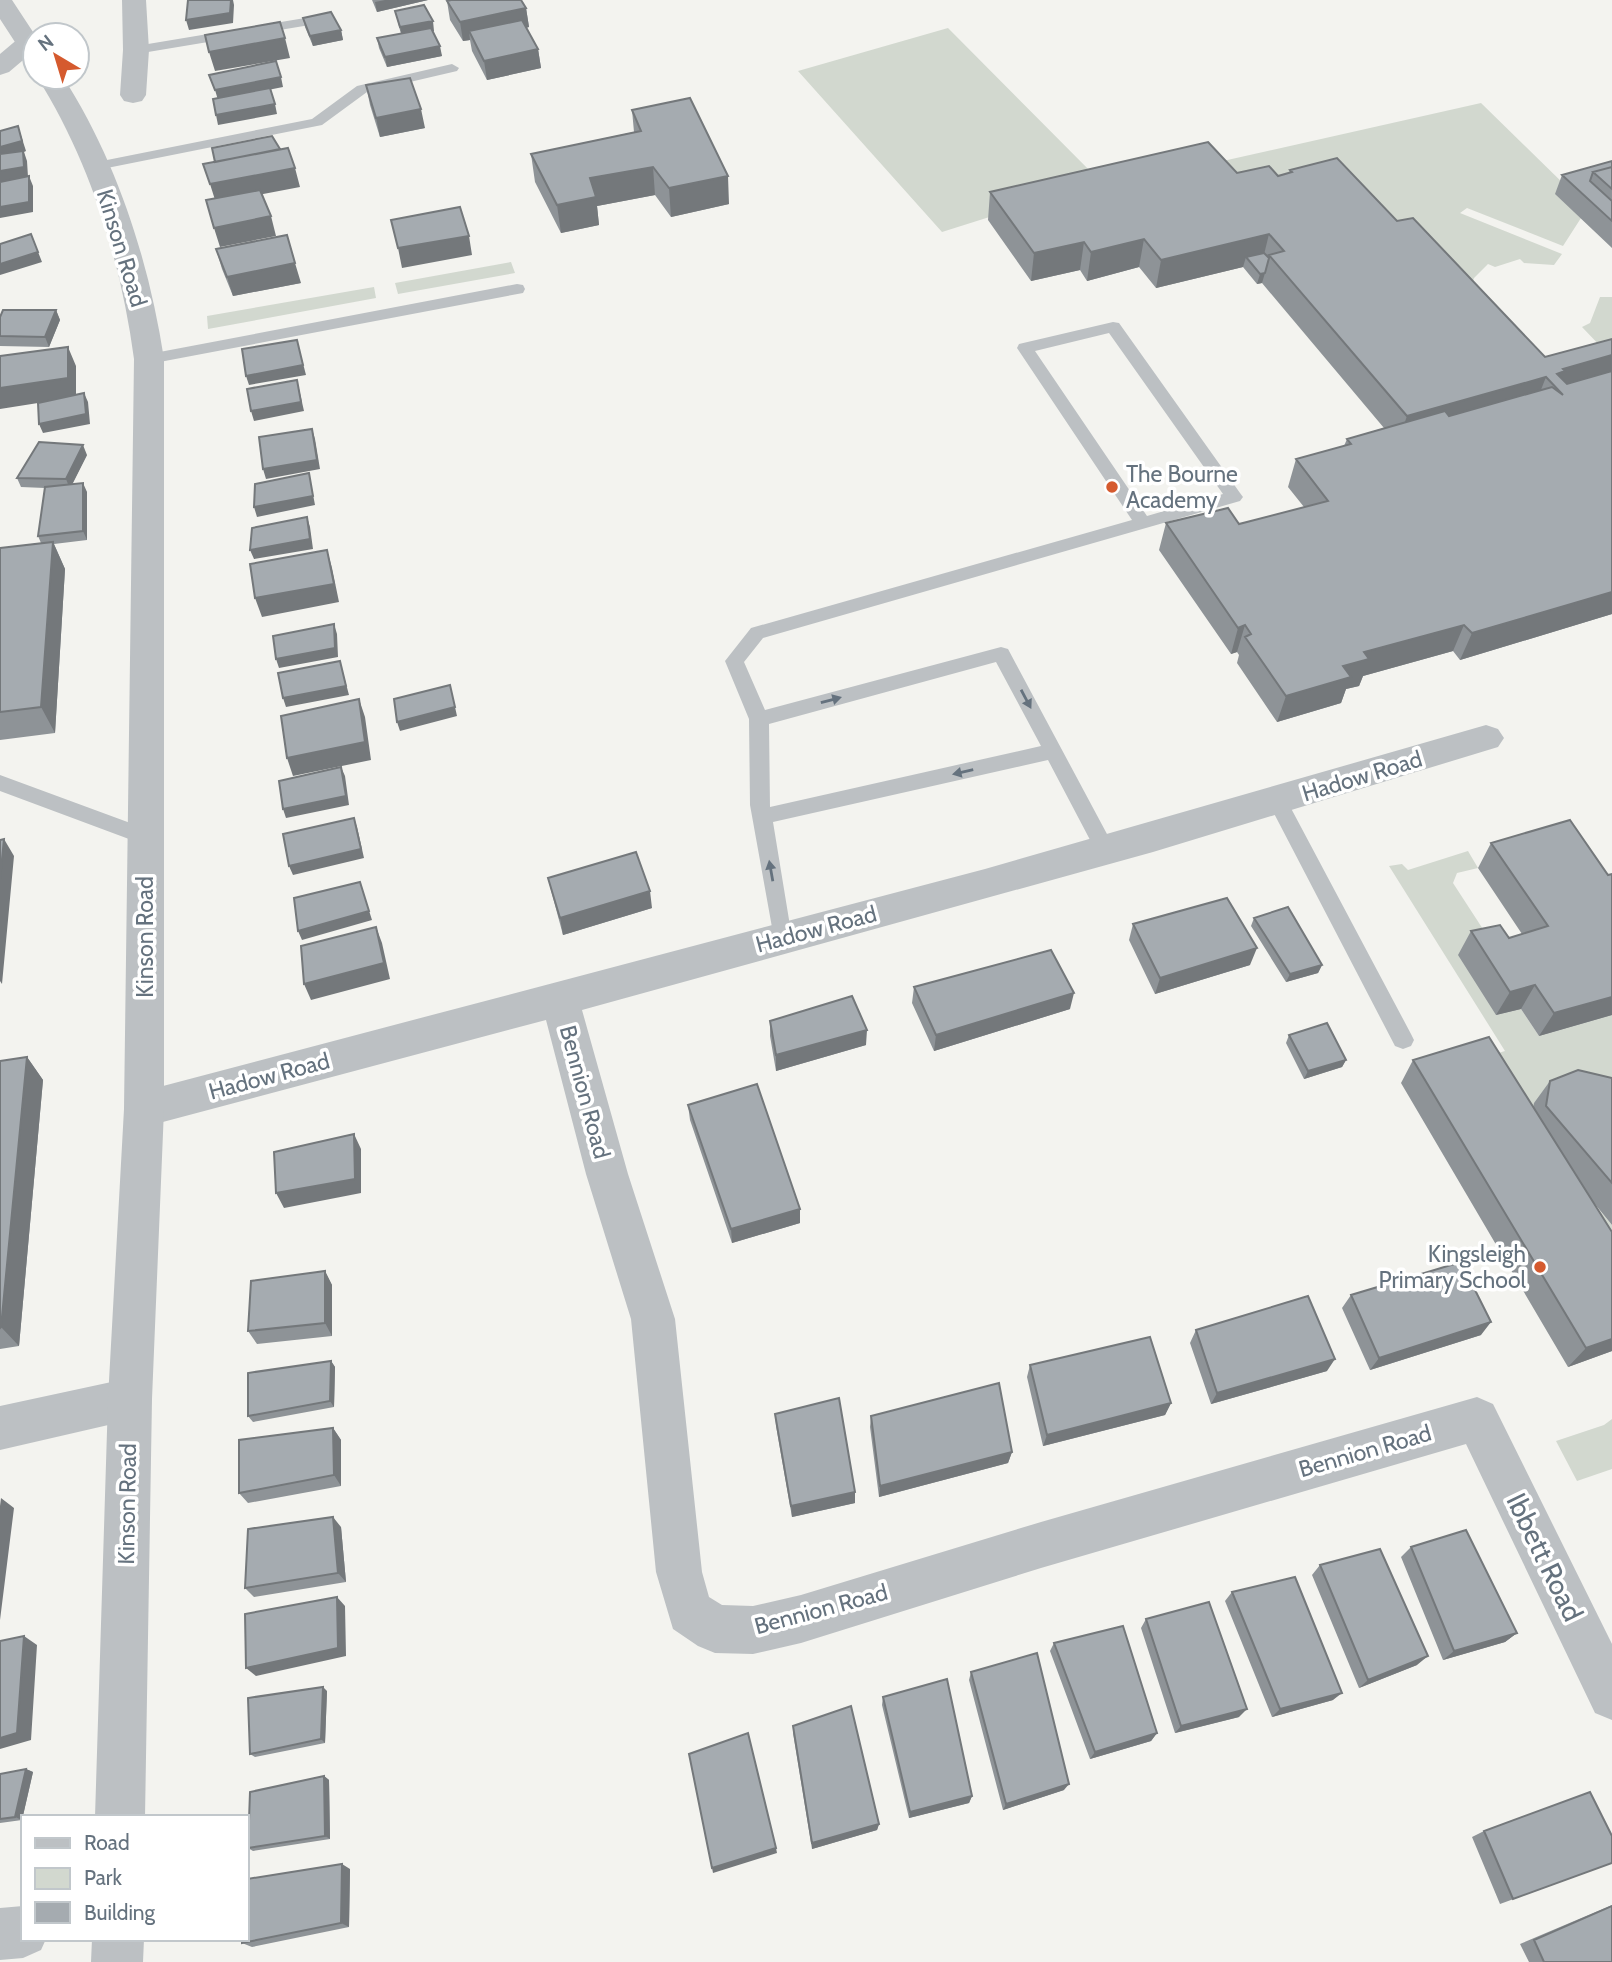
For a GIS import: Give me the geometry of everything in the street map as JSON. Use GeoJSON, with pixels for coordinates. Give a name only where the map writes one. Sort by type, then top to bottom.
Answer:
{"type":"FeatureCollection","features":[{"type":"Feature","properties":{"kind":"street"},"geometry":{"type":"LineString","coordinates":[[0,0],[21,33]]}},
{"type":"Feature","properties":{"kind":"street"},"geometry":{"type":"LineString","coordinates":[[133,95],[136,50],[134,0]]}},
{"type":"Feature","properties":{"kind":"street"},"geometry":{"type":"LineString","coordinates":[[0,66],[21,54]]}},
{"type":"Feature","properties":{"kind":"street","name":"Kinson Road"},"geometry":{"type":"LineString","coordinates":[[59,91],[73,113],[97,166],[140,297],[149,359],[144,1109],[130,1399],[120,1815]]}},
{"type":"Feature","properties":{"kind":"street","name":"Hadow Road"},"geometry":{"type":"LineString","coordinates":[[144,1109],[560,999],[1278,802],[1486,738]]}},
{"type":"Feature","properties":{"kind":"street","name":"Bennion Road"},"geometry":{"type":"LineString","coordinates":[[560,999],[607,1174],[653,1319],[679,1572],[690,1612],[715,1629],[753,1630],[801,1619],[1041,1545],[1477,1419]]}},
{"type":"Feature","properties":{"kind":"street"},"geometry":{"type":"LineString","coordinates":[[0,1428],[130,1399]]}},
{"type":"Feature","properties":{"kind":"street","name":"Ibbett Road"},"geometry":{"type":"LineString","coordinates":[[1477,1419],[1612,1696]]}},
{"type":"Feature","properties":{"kind":"street"},"geometry":{"type":"LineString","coordinates":[[0,1934],[21,1932]]}},
{"type":"Feature","properties":{"kind":"street"},"geometry":{"type":"LineString","coordinates":[[117,1962],[118,1941]]}},
{"type":"Feature","properties":{"kind":"lane"},"geometry":{"type":"LineString","coordinates":[[136,50],[311,21]]}},
{"type":"Feature","properties":{"kind":"lane"},"geometry":{"type":"LineString","coordinates":[[97,166],[317,122],[362,89],[452,68]]}},
{"type":"Feature","properties":{"kind":"lane"},"geometry":{"type":"LineString","coordinates":[[149,359],[517,289]]}},
{"type":"Feature","properties":{"kind":"lane"},"geometry":{"type":"LineString","coordinates":[[782,938],[762,817],[759,719],[734,661],[757,633],[1234,497],[1113,327],[1025,348],[1142,522]]}},
{"type":"Feature","properties":{"kind":"lane"},"geometry":{"type":"LineString","coordinates":[[759,719],[1002,654],[1105,849]]}},
{"type":"Feature","properties":{"kind":"lane"},"geometry":{"type":"LineString","coordinates":[[762,817],[1053,751]]}},
{"type":"Feature","properties":{"kind":"lane"},"geometry":{"type":"LineString","coordinates":[[0,783],[145,837]]}},
{"type":"Feature","properties":{"kind":"lane"},"geometry":{"type":"LineString","coordinates":[[1278,802],[1403,1040]]}},
{"type":"Feature","properties":{"kind":"green space"},"geometry":{"type":"Polygon","coordinates":[[[948,28],[1101,182],[942,232],[798,71],[948,28]]]}},
{"type":"Feature","properties":{"kind":"green space"},"geometry":{"type":"Polygon","coordinates":[[[1481,103],[1570,190],[1556,194],[1581,218],[1563,246],[1467,208],[1460,213],[1562,254],[1554,265],[1524,263],[1520,259],[1495,267],[1488,264],[1474,278],[1472,285],[1101,182],[1214,163],[1481,103]]]}},
{"type":"Feature","properties":{"kind":"green space"},"geometry":{"type":"Polygon","coordinates":[[[511,262],[515,273],[398,294],[395,283],[511,262]]]}},
{"type":"Feature","properties":{"kind":"green space"},"geometry":{"type":"Polygon","coordinates":[[[374,287],[376,298],[208,329],[207,316],[374,287]]]}},
{"type":"Feature","properties":{"kind":"green space"},"geometry":{"type":"Polygon","coordinates":[[[1600,297],[1612,297],[1612,352],[1604,350],[1582,327],[1590,323],[1600,297]]]}},
{"type":"Feature","properties":{"kind":"green space"},"geometry":{"type":"Polygon","coordinates":[[[1468,851],[1478,868],[1457,873],[1453,883],[1503,960],[1496,1015],[1521,1009],[1539,1036],[1612,1015],[1612,1108],[1530,1128],[1612,1225],[1612,1280],[1475,1060],[1505,1051],[1389,866],[1402,864],[1408,870],[1468,851]]]}},
{"type":"Feature","properties":{"kind":"green space"},"geometry":{"type":"Polygon","coordinates":[[[1612,1419],[1612,1469],[1577,1481],[1556,1441],[1604,1425],[1612,1419]]]}},
{"type":"Feature","properties":{"kind":"building"},"geometry":{"type":"Polygon","coordinates":[[[188,0],[231,0],[230,13],[186,20],[188,0]]]}},
{"type":"Feature","properties":{"kind":"building"},"geometry":{"type":"Polygon","coordinates":[[[521,0],[526,8],[460,22],[447,1],[521,0]]]}},
{"type":"Feature","properties":{"kind":"building"},"geometry":{"type":"Polygon","coordinates":[[[424,5],[433,21],[400,27],[395,11],[424,5]]]}},
{"type":"Feature","properties":{"kind":"building"},"geometry":{"type":"Polygon","coordinates":[[[331,12],[341,30],[310,36],[303,18],[331,12]]]}},
{"type":"Feature","properties":{"kind":"building"},"geometry":{"type":"Polygon","coordinates":[[[522,20],[538,49],[484,61],[469,31],[522,20]]]}},
{"type":"Feature","properties":{"kind":"building"},"geometry":{"type":"Polygon","coordinates":[[[280,22],[285,38],[209,52],[205,35],[280,22]]]}},
{"type":"Feature","properties":{"kind":"building"},"geometry":{"type":"Polygon","coordinates":[[[431,28],[440,46],[385,57],[377,38],[431,28]]]}},
{"type":"Feature","properties":{"kind":"building"},"geometry":{"type":"Polygon","coordinates":[[[276,61],[281,77],[215,90],[209,75],[276,61]]]}},
{"type":"Feature","properties":{"kind":"building"},"geometry":{"type":"Polygon","coordinates":[[[410,78],[421,109],[376,118],[366,85],[410,78]]]}},
{"type":"Feature","properties":{"kind":"building"},"geometry":{"type":"Polygon","coordinates":[[[270,88],[275,104],[216,115],[213,99],[270,88]]]}},
{"type":"Feature","properties":{"kind":"building"},"geometry":{"type":"Polygon","coordinates":[[[690,98],[728,176],[669,188],[653,167],[590,178],[596,197],[557,205],[531,154],[641,131],[632,110],[690,98]]]}},
{"type":"Feature","properties":{"kind":"building"},"geometry":{"type":"Polygon","coordinates":[[[18,126],[22,141],[0,147],[0,131],[18,126]]]}},
{"type":"Feature","properties":{"kind":"building"},"geometry":{"type":"Polygon","coordinates":[[[272,136],[280,149],[215,162],[212,148],[272,136]]]}},
{"type":"Feature","properties":{"kind":"building"},"geometry":{"type":"Polygon","coordinates":[[[1208,142],[1237,173],[1269,166],[1278,176],[1292,172],[1290,170],[1337,158],[1397,221],[1413,218],[1545,357],[1612,339],[1612,355],[1563,369],[1565,371],[1557,374],[1567,384],[1612,371],[1612,592],[1472,633],[1464,625],[1364,652],[1369,659],[1343,666],[1351,677],[1286,696],[1245,637],[1251,634],[1245,625],[1238,628],[1166,523],[1228,508],[1239,524],[1328,501],[1296,459],[1351,444],[1347,439],[1445,411],[1449,416],[1552,387],[1563,395],[1546,377],[1407,416],[1269,255],[1284,251],[1269,234],[1161,260],[1144,239],[1091,252],[1084,242],[1034,253],[990,192],[1208,142]]]}},
{"type":"Feature","properties":{"kind":"building"},"geometry":{"type":"Polygon","coordinates":[[[288,148],[295,168],[210,184],[203,164],[288,148]]]}},
{"type":"Feature","properties":{"kind":"building"},"geometry":{"type":"Polygon","coordinates":[[[23,151],[24,167],[0,171],[0,154],[23,151]]]}},
{"type":"Feature","properties":{"kind":"building"},"geometry":{"type":"Polygon","coordinates":[[[1612,161],[1612,167],[1593,172],[1590,181],[1612,201],[1612,221],[1562,175],[1612,161]]]}},
{"type":"Feature","properties":{"kind":"building"},"geometry":{"type":"Polygon","coordinates":[[[1612,167],[1612,189],[1593,172],[1612,167]]]}},
{"type":"Feature","properties":{"kind":"building"},"geometry":{"type":"Polygon","coordinates":[[[29,176],[29,202],[0,207],[0,182],[29,176]]]}},
{"type":"Feature","properties":{"kind":"building"},"geometry":{"type":"Polygon","coordinates":[[[260,190],[271,216],[214,228],[206,200],[260,190]]]}},
{"type":"Feature","properties":{"kind":"building"},"geometry":{"type":"Polygon","coordinates":[[[460,207],[469,236],[398,248],[391,220],[460,207]]]}},
{"type":"Feature","properties":{"kind":"building"},"geometry":{"type":"Polygon","coordinates":[[[31,234],[38,252],[0,264],[0,244],[31,234]]]}},
{"type":"Feature","properties":{"kind":"building"},"geometry":{"type":"Polygon","coordinates":[[[287,235],[295,263],[227,277],[216,249],[287,235]]]}},
{"type":"Feature","properties":{"kind":"building"},"geometry":{"type":"Polygon","coordinates":[[[1264,253],[1269,258],[1265,273],[1260,274],[1246,257],[1264,253]]]}},
{"type":"Feature","properties":{"kind":"building"},"geometry":{"type":"Polygon","coordinates":[[[3,310],[56,310],[45,337],[0,336],[0,317],[3,310]]]}},
{"type":"Feature","properties":{"kind":"building"},"geometry":{"type":"Polygon","coordinates":[[[297,340],[303,365],[246,376],[242,349],[297,340]]]}},
{"type":"Feature","properties":{"kind":"building"},"geometry":{"type":"Polygon","coordinates":[[[68,347],[68,378],[0,388],[0,356],[68,347]]]}},
{"type":"Feature","properties":{"kind":"building"},"geometry":{"type":"Polygon","coordinates":[[[297,380],[301,402],[251,411],[247,389],[297,380]]]}},
{"type":"Feature","properties":{"kind":"building"},"geometry":{"type":"Polygon","coordinates":[[[84,393],[86,414],[39,424],[38,403],[84,393]]]}},
{"type":"Feature","properties":{"kind":"building"},"geometry":{"type":"Polygon","coordinates":[[[312,429],[317,460],[263,469],[259,437],[312,429]]]}},
{"type":"Feature","properties":{"kind":"building"},"geometry":{"type":"Polygon","coordinates":[[[39,442],[83,445],[66,479],[17,478],[39,442]]]}},
{"type":"Feature","properties":{"kind":"building"},"geometry":{"type":"Polygon","coordinates":[[[309,473],[313,496],[254,507],[255,484],[309,473]]]}},
{"type":"Feature","properties":{"kind":"building"},"geometry":{"type":"Polygon","coordinates":[[[83,483],[83,531],[38,536],[45,487],[83,483]]]}},
{"type":"Feature","properties":{"kind":"building"},"geometry":{"type":"Polygon","coordinates":[[[307,517],[310,539],[250,550],[252,528],[307,517]]]}},
{"type":"Feature","properties":{"kind":"building"},"geometry":{"type":"Polygon","coordinates":[[[53,542],[41,707],[0,712],[0,548],[53,542]]]}},
{"type":"Feature","properties":{"kind":"building"},"geometry":{"type":"Polygon","coordinates":[[[327,550],[334,584],[255,598],[250,564],[327,550]]]}},
{"type":"Feature","properties":{"kind":"building"},"geometry":{"type":"Polygon","coordinates":[[[334,624],[335,648],[276,659],[273,636],[334,624]]]}},
{"type":"Feature","properties":{"kind":"building"},"geometry":{"type":"Polygon","coordinates":[[[340,661],[346,686],[283,698],[278,673],[340,661]]]}},
{"type":"Feature","properties":{"kind":"building"},"geometry":{"type":"Polygon","coordinates":[[[450,685],[455,707],[397,722],[394,699],[450,685]]]}},
{"type":"Feature","properties":{"kind":"building"},"geometry":{"type":"Polygon","coordinates":[[[359,699],[365,742],[287,758],[281,716],[359,699]]]}},
{"type":"Feature","properties":{"kind":"building"},"geometry":{"type":"Polygon","coordinates":[[[341,767],[346,796],[283,809],[279,781],[341,767]]]}},
{"type":"Feature","properties":{"kind":"building"},"geometry":{"type":"Polygon","coordinates":[[[354,818],[361,849],[289,866],[283,834],[354,818]]]}},
{"type":"Feature","properties":{"kind":"building"},"geometry":{"type":"Polygon","coordinates":[[[1570,820],[1608,875],[1612,874],[1612,997],[1554,1013],[1535,985],[1510,992],[1471,931],[1500,925],[1509,938],[1548,926],[1491,843],[1570,820]]]}},
{"type":"Feature","properties":{"kind":"building"},"geometry":{"type":"Polygon","coordinates":[[[4,839],[0,879],[0,840],[4,839]]]}},
{"type":"Feature","properties":{"kind":"building"},"geometry":{"type":"Polygon","coordinates":[[[636,852],[650,891],[560,918],[548,878],[636,852]]]}},
{"type":"Feature","properties":{"kind":"building"},"geometry":{"type":"Polygon","coordinates":[[[360,882],[369,911],[298,931],[294,898],[360,882]]]}},
{"type":"Feature","properties":{"kind":"building"},"geometry":{"type":"Polygon","coordinates":[[[1227,898],[1257,948],[1160,978],[1133,924],[1227,898]]]}},
{"type":"Feature","properties":{"kind":"building"},"geometry":{"type":"Polygon","coordinates":[[[1288,907],[1322,965],[1290,974],[1254,918],[1288,907]]]}},
{"type":"Feature","properties":{"kind":"building"},"geometry":{"type":"Polygon","coordinates":[[[376,927],[384,963],[304,984],[301,946],[376,927]]]}},
{"type":"Feature","properties":{"kind":"building"},"geometry":{"type":"Polygon","coordinates":[[[1051,950],[1074,993],[936,1035],[914,987],[1051,950]]]}},
{"type":"Feature","properties":{"kind":"building"},"geometry":{"type":"Polygon","coordinates":[[[852,996],[867,1030],[776,1055],[770,1021],[852,996]]]}},
{"type":"Feature","properties":{"kind":"building"},"geometry":{"type":"Polygon","coordinates":[[[1327,1023],[1346,1060],[1308,1071],[1289,1035],[1327,1023]]]}},
{"type":"Feature","properties":{"kind":"building"},"geometry":{"type":"Polygon","coordinates":[[[1489,1037],[1612,1232],[1612,1339],[1586,1348],[1413,1060],[1489,1037]]]}},
{"type":"Feature","properties":{"kind":"building"},"geometry":{"type":"Polygon","coordinates":[[[27,1057],[1,1327],[0,1328],[0,1061],[27,1057]]]}},
{"type":"Feature","properties":{"kind":"building"},"geometry":{"type":"Polygon","coordinates":[[[1578,1070],[1612,1078],[1612,1183],[1546,1106],[1550,1081],[1578,1070]]]}},
{"type":"Feature","properties":{"kind":"building"},"geometry":{"type":"Polygon","coordinates":[[[757,1084],[800,1209],[731,1229],[688,1105],[757,1084]]]}},
{"type":"Feature","properties":{"kind":"building"},"geometry":{"type":"Polygon","coordinates":[[[354,1134],[355,1179],[276,1193],[274,1152],[354,1134]]]}},
{"type":"Feature","properties":{"kind":"building"},"geometry":{"type":"Polygon","coordinates":[[[1461,1262],[1491,1322],[1379,1358],[1351,1295],[1461,1262]]]}},
{"type":"Feature","properties":{"kind":"building"},"geometry":{"type":"Polygon","coordinates":[[[325,1271],[325,1323],[248,1331],[251,1281],[325,1271]]]}},
{"type":"Feature","properties":{"kind":"building"},"geometry":{"type":"Polygon","coordinates":[[[1308,1296],[1335,1359],[1217,1393],[1196,1330],[1308,1296]]]}},
{"type":"Feature","properties":{"kind":"building"},"geometry":{"type":"Polygon","coordinates":[[[1150,1337],[1171,1403],[1047,1435],[1030,1365],[1150,1337]]]}},
{"type":"Feature","properties":{"kind":"building"},"geometry":{"type":"Polygon","coordinates":[[[331,1361],[330,1401],[248,1416],[248,1373],[331,1361]]]}},
{"type":"Feature","properties":{"kind":"building"},"geometry":{"type":"Polygon","coordinates":[[[999,1383],[1012,1452],[880,1486],[871,1416],[999,1383]]]}},
{"type":"Feature","properties":{"kind":"building"},"geometry":{"type":"Polygon","coordinates":[[[839,1398],[855,1492],[791,1506],[775,1414],[839,1398]]]}},
{"type":"Feature","properties":{"kind":"building"},"geometry":{"type":"Polygon","coordinates":[[[333,1428],[334,1475],[239,1493],[239,1440],[333,1428]]]}},
{"type":"Feature","properties":{"kind":"building"},"geometry":{"type":"Polygon","coordinates":[[[333,1517],[338,1573],[245,1588],[248,1529],[333,1517]]]}},
{"type":"Feature","properties":{"kind":"building"},"geometry":{"type":"Polygon","coordinates":[[[1466,1530],[1517,1633],[1454,1651],[1411,1547],[1466,1530]]]}},
{"type":"Feature","properties":{"kind":"building"},"geometry":{"type":"Polygon","coordinates":[[[1380,1549],[1428,1656],[1368,1680],[1320,1565],[1380,1549]]]}},
{"type":"Feature","properties":{"kind":"building"},"geometry":{"type":"Polygon","coordinates":[[[1295,1577],[1342,1693],[1280,1709],[1232,1592],[1295,1577]]]}},
{"type":"Feature","properties":{"kind":"building"},"geometry":{"type":"Polygon","coordinates":[[[337,1597],[338,1648],[246,1668],[245,1614],[337,1597]]]}},
{"type":"Feature","properties":{"kind":"building"},"geometry":{"type":"Polygon","coordinates":[[[1209,1602],[1247,1709],[1181,1726],[1146,1619],[1209,1602]]]}},
{"type":"Feature","properties":{"kind":"building"},"geometry":{"type":"Polygon","coordinates":[[[1123,1626],[1157,1733],[1095,1752],[1054,1643],[1123,1626]]]}},
{"type":"Feature","properties":{"kind":"building"},"geometry":{"type":"Polygon","coordinates":[[[24,1636],[17,1733],[0,1738],[0,1641],[24,1636]]]}},
{"type":"Feature","properties":{"kind":"building"},"geometry":{"type":"Polygon","coordinates":[[[1037,1653],[1069,1784],[1006,1804],[971,1672],[1037,1653]]]}},
{"type":"Feature","properties":{"kind":"building"},"geometry":{"type":"Polygon","coordinates":[[[947,1679],[972,1796],[910,1812],[883,1697],[947,1679]]]}},
{"type":"Feature","properties":{"kind":"building"},"geometry":{"type":"Polygon","coordinates":[[[323,1687],[321,1739],[250,1754],[248,1698],[323,1687]]]}},
{"type":"Feature","properties":{"kind":"building"},"geometry":{"type":"Polygon","coordinates":[[[851,1706],[879,1824],[812,1843],[793,1726],[851,1706]]]}},
{"type":"Feature","properties":{"kind":"building"},"geometry":{"type":"Polygon","coordinates":[[[748,1733],[776,1848],[712,1868],[689,1754],[748,1733]]]}},
{"type":"Feature","properties":{"kind":"building"},"geometry":{"type":"Polygon","coordinates":[[[26,1769],[15,1817],[0,1819],[0,1774],[26,1769]]]}},
{"type":"Feature","properties":{"kind":"building"},"geometry":{"type":"Polygon","coordinates":[[[324,1776],[325,1836],[248,1848],[250,1792],[324,1776]]]}},
{"type":"Feature","properties":{"kind":"building"},"geometry":{"type":"Polygon","coordinates":[[[1590,1792],[1612,1836],[1612,1863],[1513,1899],[1484,1831],[1590,1792]]]}},
{"type":"Feature","properties":{"kind":"building"},"geometry":{"type":"Polygon","coordinates":[[[342,1864],[341,1923],[242,1943],[248,1941],[248,1879],[342,1864]]]}},
{"type":"Feature","properties":{"kind":"building"},"geometry":{"type":"Polygon","coordinates":[[[1612,1906],[1612,1962],[1544,1962],[1534,1940],[1612,1906]]]}},
{"type":"Feature","properties":{"kind":"place","name":"The Bourne Academy"},"geometry":{"type":"Point","coordinates":[1112,487]}},
{"type":"Feature","properties":{"kind":"place","name":"Kingsleigh Primary School"},"geometry":{"type":"Point","coordinates":[1540,1267]}}]}
